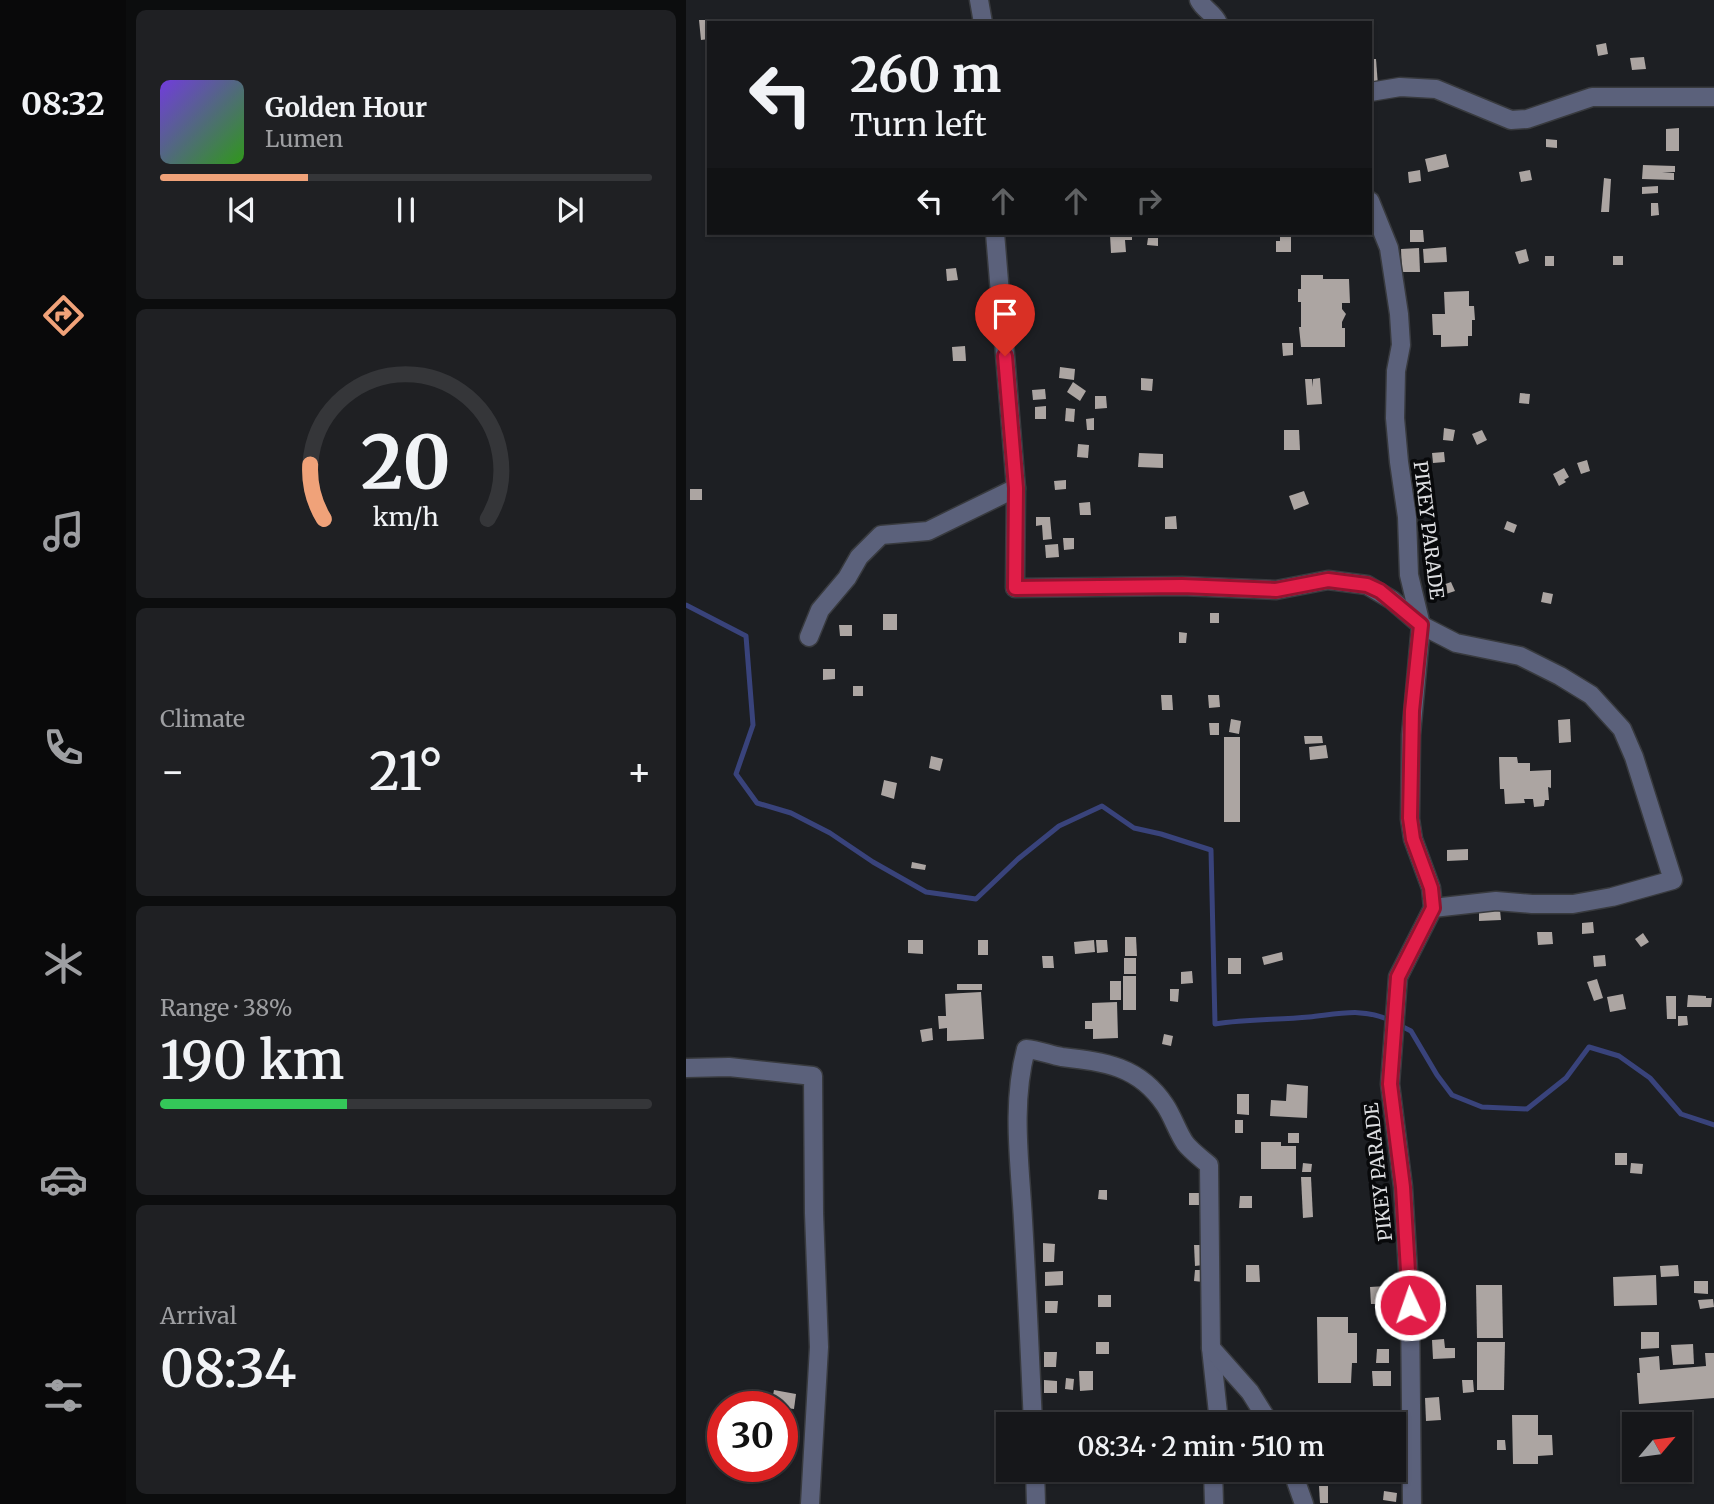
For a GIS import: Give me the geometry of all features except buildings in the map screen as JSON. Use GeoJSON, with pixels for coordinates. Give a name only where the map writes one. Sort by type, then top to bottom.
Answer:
{"type":"FeatureCollection","features":[{"type":"Feature","properties":{"kind":"street"},"geometry":{"type":"LineString","coordinates":[[979,0],[984,21]]}},
{"type":"Feature","properties":{"kind":"street"},"geometry":{"type":"LineString","coordinates":[[1199,0],[1202,7],[1218,21]]}},
{"type":"Feature","properties":{"kind":"street"},"geometry":{"type":"LineString","coordinates":[[1372,92],[1400,87],[1436,89],[1511,120],[1527,119],[1592,97],[1714,97]]}},
{"type":"Feature","properties":{"kind":"street","name":"PIKEY PARADE"},"geometry":{"type":"LineString","coordinates":[[1372,206],[1390,248],[1399,314],[1401,345],[1396,372],[1395,418],[1407,517],[1409,575],[1421,625],[1412,711],[1410,818],[1413,839],[1431,888],[1433,908],[1398,977],[1390,1084],[1404,1200],[1410,1305],[1413,1495]]}},
{"type":"Feature","properties":{"kind":"street"},"geometry":{"type":"LineString","coordinates":[[995,235],[1016,488],[1015,588],[1182,586],[1276,590],[1328,580],[1367,585],[1380,591],[1421,625],[1456,643],[1520,656],[1560,676],[1591,695],[1622,729],[1634,757],[1672,880],[1612,897],[1573,904],[1496,901],[1433,908]]}},
{"type":"Feature","properties":{"kind":"street"},"geometry":{"type":"LineString","coordinates":[[809,637],[820,610],[847,578],[859,557],[881,535],[928,531],[1016,488]]}},
{"type":"Feature","properties":{"kind":"street"},"geometry":{"type":"LineString","coordinates":[[1032,1412],[1027,1281],[1016,1128],[1021,1068],[1026,1049],[1038,1049],[1060,1057],[1097,1061],[1131,1072],[1155,1091],[1167,1107],[1187,1145],[1209,1165],[1211,1348],[1218,1412]]}},
{"type":"Feature","properties":{"kind":"street"},"geometry":{"type":"LineString","coordinates":[[686,1068],[729,1067],[814,1076],[814,1213],[819,1347],[810,1504]]}},
{"type":"Feature","properties":{"kind":"street"},"geometry":{"type":"LineString","coordinates":[[1211,1348],[1250,1392],[1262,1412]]}},
{"type":"Feature","properties":{"kind":"street"},"geometry":{"type":"LineString","coordinates":[[1035,1482],[1036,1504]]}},
{"type":"Feature","properties":{"kind":"street"},"geometry":{"type":"LineString","coordinates":[[1213,1482],[1214,1504]]}},
{"type":"Feature","properties":{"kind":"street"},"geometry":{"type":"LineString","coordinates":[[1296,1482],[1304,1504]]}},
{"type":"Feature","properties":{"kind":"waterway"},"geometry":{"type":"LineString","coordinates":[[686,605],[746,636],[753,725],[736,774],[757,803],[791,813],[830,833],[873,862],[926,892],[976,899],[1018,859],[1059,826],[1102,806],[1134,828],[1211,850],[1215,1024],[1351,1013],[1371,1014],[1391,1021]]}},
{"type":"Feature","properties":{"kind":"waterway"},"geometry":{"type":"LineString","coordinates":[[1399,1025],[1411,1031],[1452,1095],[1482,1107],[1527,1109],[1566,1078],[1589,1047],[1619,1056],[1650,1078],[1681,1114],[1714,1125]]}},
{"type":"Feature","properties":{"kind":"route"},"geometry":{"type":"LineString","coordinates":[[1005,356],[1016,488],[1015,588],[1182,586],[1276,590],[1328,580],[1367,585],[1380,591],[1421,625],[1412,711],[1410,818],[1413,839],[1431,888],[1433,908],[1398,977],[1390,1084],[1403,1187],[1410,1305]]}}]}
